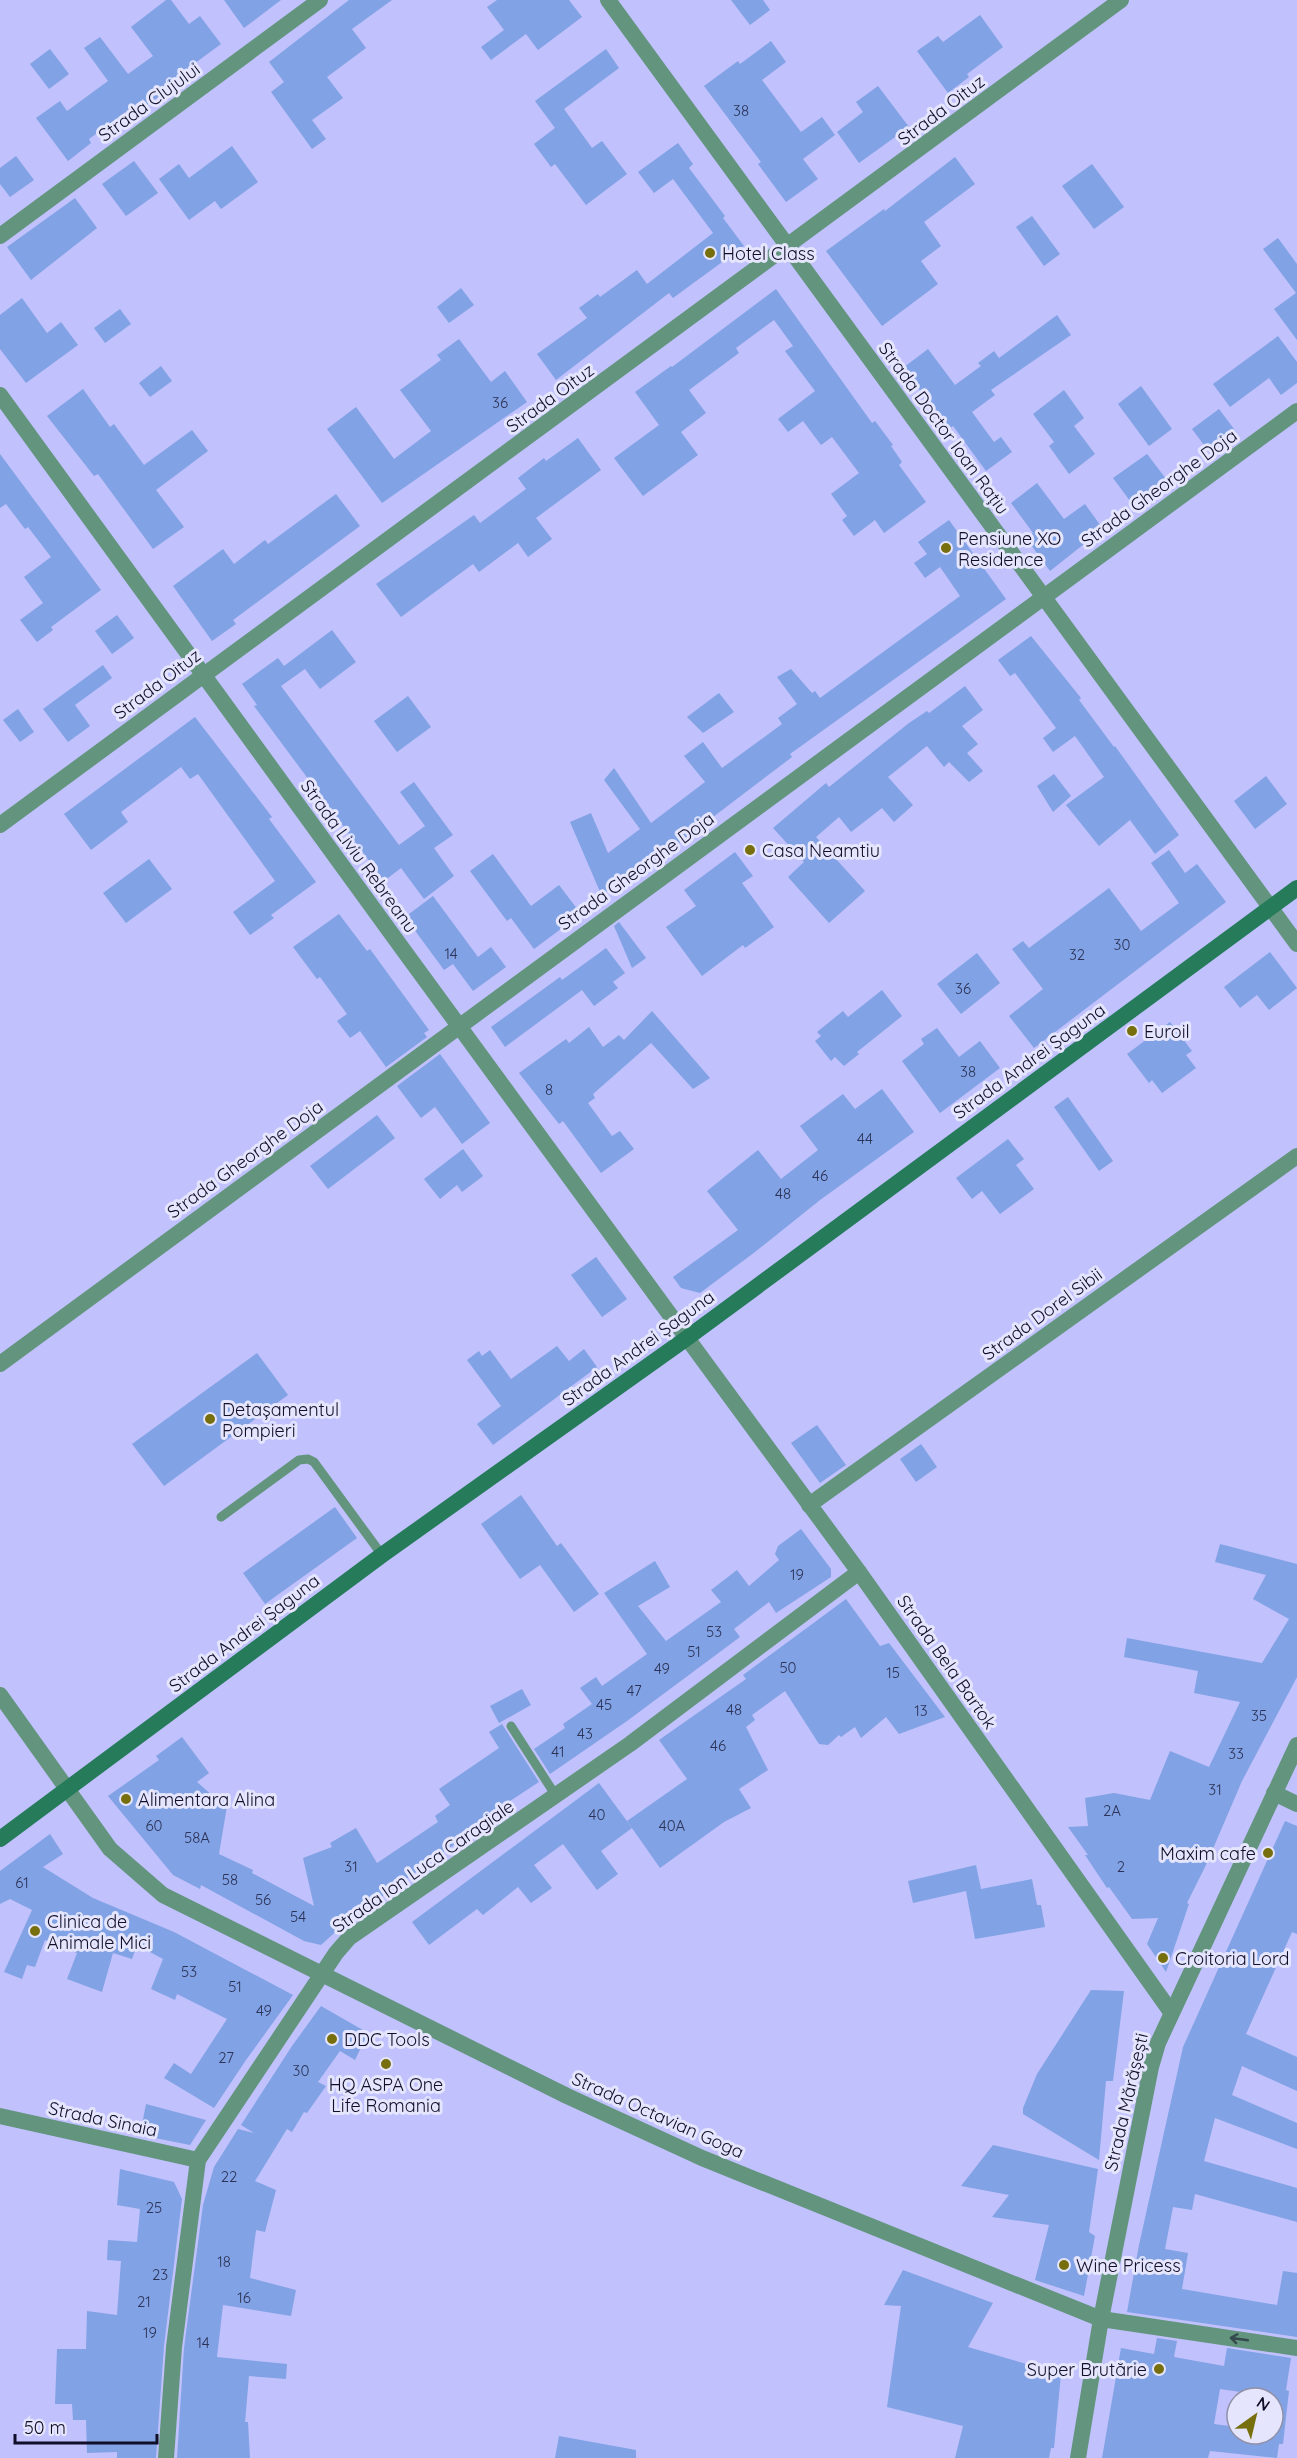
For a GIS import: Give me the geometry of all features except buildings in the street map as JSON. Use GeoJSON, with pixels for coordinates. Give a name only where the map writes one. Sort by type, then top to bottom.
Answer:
{"type":"FeatureCollection","features":[{"type":"Feature","properties":{"kind":"main road","name":"Strada Andrei Șaguna"},"geometry":{"type":"LineString","coordinates":[[0,1839],[382,1555],[687,1338],[1297,888]]}},
{"type":"Feature","properties":{"kind":"street","name":"Strada Clujului"},"geometry":{"type":"LineString","coordinates":[[0,236],[320,0]]}},
{"type":"Feature","properties":{"kind":"street","name":"Strada Doctor Ioan Rațiu"},"geometry":{"type":"LineString","coordinates":[[609,0],[1297,944]]}},
{"type":"Feature","properties":{"kind":"street","name":"Strada Oituz"},"geometry":{"type":"LineString","coordinates":[[0,825],[789,248],[1121,0]]}},
{"type":"Feature","properties":{"kind":"street","name":"Strada Liviu Rebreanu"},"geometry":{"type":"LineString","coordinates":[[0,395],[687,1338]]}},
{"type":"Feature","properties":{"kind":"street","name":"Strada Gheorghe Doja"},"geometry":{"type":"LineString","coordinates":[[0,1364],[1297,411]]}},
{"type":"Feature","properties":{"kind":"street","name":"Strada Dorel Sibii"},"geometry":{"type":"LineString","coordinates":[[809,1505],[1297,1156]]}},
{"type":"Feature","properties":{"kind":"street","name":"Strada Bela Bartok"},"geometry":{"type":"LineString","coordinates":[[687,1338],[859,1572],[1171,2012]]}},
{"type":"Feature","properties":{"kind":"street","name":"Strada Ion Luca Caragiale"},"geometry":{"type":"LineString","coordinates":[[166,2458],[174,2347],[198,2160],[320,1974],[349,1938],[556,1797],[859,1572]]}},
{"type":"Feature","properties":{"kind":"street","name":"Strada Octavian Goga"},"geometry":{"type":"LineString","coordinates":[[0,1695],[110,1849],[163,1895],[567,2096],[702,2158],[1101,2319],[1297,2348]]}},
{"type":"Feature","properties":{"kind":"street","name":"Strada Mărășești"},"geometry":{"type":"LineString","coordinates":[[1078,2458],[1101,2319],[1151,2067],[1158,2043],[1297,1745]]}},
{"type":"Feature","properties":{"kind":"street"},"geometry":{"type":"LineString","coordinates":[[1274,1793],[1297,1804]]}},
{"type":"Feature","properties":{"kind":"street","name":"Strada Sinaia"},"geometry":{"type":"LineString","coordinates":[[0,2116],[198,2160]]}},
{"type":"Feature","properties":{"kind":"lane"},"geometry":{"type":"LineString","coordinates":[[221,1517],[299,1460],[308,1459],[314,1462],[382,1555]]}},
{"type":"Feature","properties":{"kind":"lane"},"geometry":{"type":"LineString","coordinates":[[511,1726],[556,1797]]}},
{"type":"Feature","properties":{"kind":"place","name":"Hotel Class"},"geometry":{"type":"Point","coordinates":[710,253]}},
{"type":"Feature","properties":{"kind":"place","name":"Pensiune XO Residence"},"geometry":{"type":"Point","coordinates":[946,548]}},
{"type":"Feature","properties":{"kind":"place","name":"Casa Neamtiu"},"geometry":{"type":"Point","coordinates":[750,850]}},
{"type":"Feature","properties":{"kind":"place","name":"Euroil"},"geometry":{"type":"Point","coordinates":[1132,1031]}},
{"type":"Feature","properties":{"kind":"place","name":"Detașamentul Pompieri"},"geometry":{"type":"Point","coordinates":[210,1419]}},
{"type":"Feature","properties":{"kind":"place","name":"Alimentara Alina"},"geometry":{"type":"Point","coordinates":[126,1799]}},
{"type":"Feature","properties":{"kind":"place","name":"Maxim cafe"},"geometry":{"type":"Point","coordinates":[1268,1853]}},
{"type":"Feature","properties":{"kind":"place","name":"Clinica de Animale Mici"},"geometry":{"type":"Point","coordinates":[35,1931]}},
{"type":"Feature","properties":{"kind":"place","name":"Croitoria Lord"},"geometry":{"type":"Point","coordinates":[1163,1958]}},
{"type":"Feature","properties":{"kind":"place","name":"DDC Tools"},"geometry":{"type":"Point","coordinates":[332,2039]}},
{"type":"Feature","properties":{"kind":"place","name":"HQ ASPA One Life Romania"},"geometry":{"type":"Point","coordinates":[386,2064]}},
{"type":"Feature","properties":{"kind":"place","name":"Wine Pricess"},"geometry":{"type":"Point","coordinates":[1064,2265]}},
{"type":"Feature","properties":{"kind":"place","name":"Super Brutărie"},"geometry":{"type":"Point","coordinates":[1159,2369]}}]}
